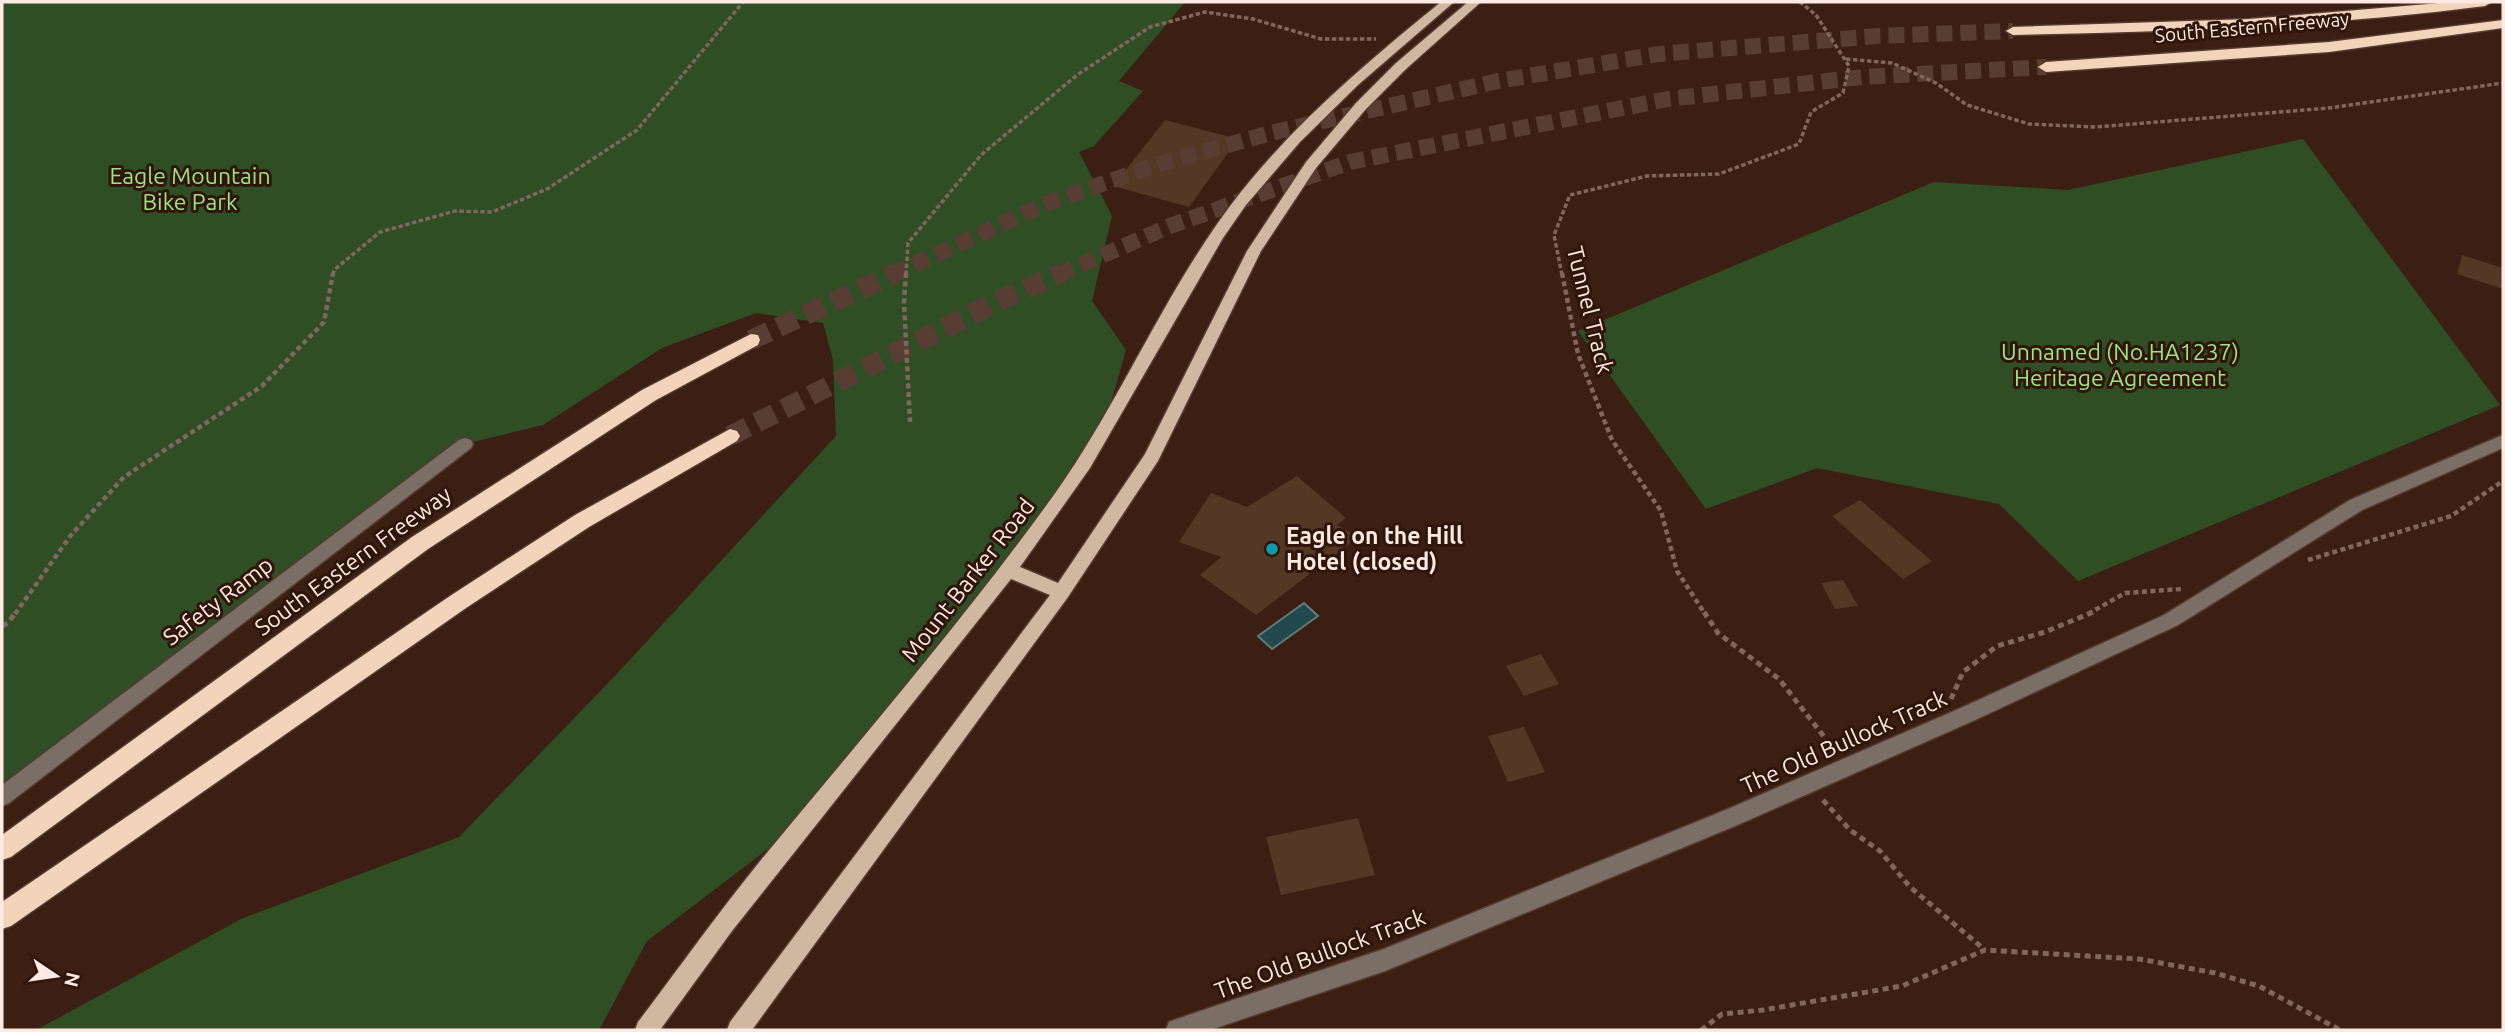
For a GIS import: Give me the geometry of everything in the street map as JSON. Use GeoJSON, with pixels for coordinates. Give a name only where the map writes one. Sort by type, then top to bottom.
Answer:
{"type":"FeatureCollection","features":[{"type":"Feature","properties":{"kind":"highway","name":"South Eastern Freeway"},"geometry":{"type":"LineString","coordinates":[[2013,31],[2271,23],[2359,17],[2485,2]]}},
{"type":"Feature","properties":{"kind":"highway","name":"South Eastern Freeway"},"geometry":{"type":"LineString","coordinates":[[2046,67],[2316,48],[2503,24]]}},
{"type":"Feature","properties":{"kind":"highway","name":"South Eastern Freeway"},"geometry":{"type":"LineString","coordinates":[[2,849],[420,543],[649,395],[751,340]]}},
{"type":"Feature","properties":{"kind":"highway"},"geometry":{"type":"LineString","coordinates":[[2,917],[458,602],[582,521],[730,436]]}},
{"type":"Feature","properties":{"kind":"main road","name":"Mount Barker Road"},"geometry":{"type":"LineString","coordinates":[[646,1030],[725,924],[1065,494],[1216,236],[1259,178],[1296,138],[1403,39],[1448,2]]}},
{"type":"Feature","properties":{"kind":"main road"},"geometry":{"type":"LineString","coordinates":[[738,1030],[1062,592],[1152,457],[1254,251],[1325,147],[1401,66],[1475,2]]}},
{"type":"Feature","properties":{"kind":"main road"},"geometry":{"type":"LineString","coordinates":[[1296,138],[1325,147]]}},
{"type":"Feature","properties":{"kind":"main road"},"geometry":{"type":"LineString","coordinates":[[1007,570],[1062,592]]}},
{"type":"Feature","properties":{"kind":"street","name":"The Old Bullock Track"},"geometry":{"type":"LineString","coordinates":[[1177,1030],[1385,960],[1808,784],[2171,620],[2356,505],[2503,441]]}},
{"type":"Feature","properties":{"kind":"street","name":"Safety Ramp"},"geometry":{"type":"LineString","coordinates":[[2,797],[465,444]]}},
{"type":"Feature","properties":{"kind":"path"},"geometry":{"type":"LineString","coordinates":[[2,626],[8,622],[71,535],[124,477],[262,386],[324,321],[334,270],[380,232],[455,211],[492,212],[547,189],[637,130],[743,2]]}},
{"type":"Feature","properties":{"kind":"path"},"geometry":{"type":"LineString","coordinates":[[1800,2],[1816,15],[1845,59],[1892,63],[1936,83],[1967,104],[2029,124],[2096,127],[2329,108],[2503,83]]}},
{"type":"Feature","properties":{"kind":"path"},"geometry":{"type":"LineString","coordinates":[[910,422],[904,302],[908,243],[981,155],[1077,75],[1150,27],[1205,12],[1253,19],[1321,39],[1403,39]]}},
{"type":"Feature","properties":{"kind":"path","name":"Tunnel Track"},"geometry":{"type":"LineString","coordinates":[[1845,59],[1849,66],[1843,93],[1811,112],[1799,144],[1719,174],[1647,176],[1570,195],[1554,235],[1578,354],[1612,440],[1661,510],[1677,570],[1718,633],[1779,679],[1846,767]]}},
{"type":"Feature","properties":{"kind":"path"},"geometry":{"type":"LineString","coordinates":[[1808,784],[1850,830],[1880,851],[1910,887],[1985,950]]}},
{"type":"Feature","properties":{"kind":"path"},"geometry":{"type":"LineString","coordinates":[[1701,1030],[1722,1014],[1763,1010],[1902,986],[1985,950],[2139,959],[2215,973],[2259,986],[2340,1030]]}},
{"type":"Feature","properties":{"kind":"green space","name":"Eagle Mountain Bike Park"},"geometry":{"type":"Polygon","coordinates":[[[2,2],[1185,2],[1119,81],[1143,91],[1094,146],[1079,152],[1112,216],[1092,301],[1126,350],[1102,434],[814,814],[647,941],[599,1030],[36,1030],[243,918],[459,837],[613,678],[836,436],[833,360],[823,323],[756,313],[662,348],[543,425],[465,444],[2,797],[2,2]]]}},
{"type":"Feature","properties":{"kind":"green space","name":"Unnamed (No.HA1237) Heritage Agreement"},"geometry":{"type":"Polygon","coordinates":[[[2303,139],[2500,405],[2078,581],[1999,504],[1817,468],[1706,509],[1578,331],[1934,182],[2068,190],[2303,139]]]}},
{"type":"Feature","properties":{"kind":"water"},"geometry":{"type":"Polygon","coordinates":[[[1304,603],[1318,616],[1272,649],[1258,636],[1304,603]]]}},
{"type":"Feature","properties":{"kind":"building"},"geometry":{"type":"Polygon","coordinates":[[[1165,120],[1238,139],[1189,207],[1113,186],[1165,120]]]}},
{"type":"Feature","properties":{"kind":"building"},"geometry":{"type":"Polygon","coordinates":[[[2462,255],[2503,268],[2503,289],[2457,274],[2462,255]]]}},
{"type":"Feature","properties":{"kind":"building","name":"Eagle on the Hill Hotel (closed)"},"geometry":{"type":"Polygon","coordinates":[[[1297,476],[1346,518],[1337,525],[1358,537],[1256,615],[1200,575],[1221,557],[1179,542],[1211,493],[1247,507],[1297,476]]]}},
{"type":"Feature","properties":{"kind":"building"},"geometry":{"type":"Polygon","coordinates":[[[1860,500],[1932,561],[1903,579],[1832,516],[1860,500]]]}},
{"type":"Feature","properties":{"kind":"building"},"geometry":{"type":"Polygon","coordinates":[[[1843,580],[1858,606],[1835,609],[1821,583],[1843,580]]]}},
{"type":"Feature","properties":{"kind":"building"},"geometry":{"type":"Polygon","coordinates":[[[1541,654],[1559,684],[1524,696],[1506,666],[1541,654]]]}},
{"type":"Feature","properties":{"kind":"building"},"geometry":{"type":"Polygon","coordinates":[[[1524,727],[1545,772],[1508,782],[1488,736],[1524,727]]]}},
{"type":"Feature","properties":{"kind":"building"},"geometry":{"type":"Polygon","coordinates":[[[1358,818],[1375,875],[1281,895],[1266,837],[1358,818]]]}},
{"type":"Feature","properties":{"kind":"tunnel"},"geometry":{"type":"LineString","coordinates":[[892,275],[1045,204],[1159,164],[1271,133],[1498,81],[1659,54],[1877,36],[2013,31]]}},
{"type":"Feature","properties":{"kind":"tunnel"},"geometry":{"type":"LineString","coordinates":[[1058,275],[1170,226],[1350,162],[1668,99],[1862,77],[2046,67]]}},
{"type":"Feature","properties":{"kind":"tunnel"},"geometry":{"type":"LineString","coordinates":[[751,340],[896,273]]}},
{"type":"Feature","properties":{"kind":"tunnel"},"geometry":{"type":"LineString","coordinates":[[730,436],[1000,300],[1062,273]]}},
{"type":"Feature","properties":{"kind":"place","name":"Eagle on the Hill Hotel (closed)"},"geometry":{"type":"Point","coordinates":[1272,549]}}]}
